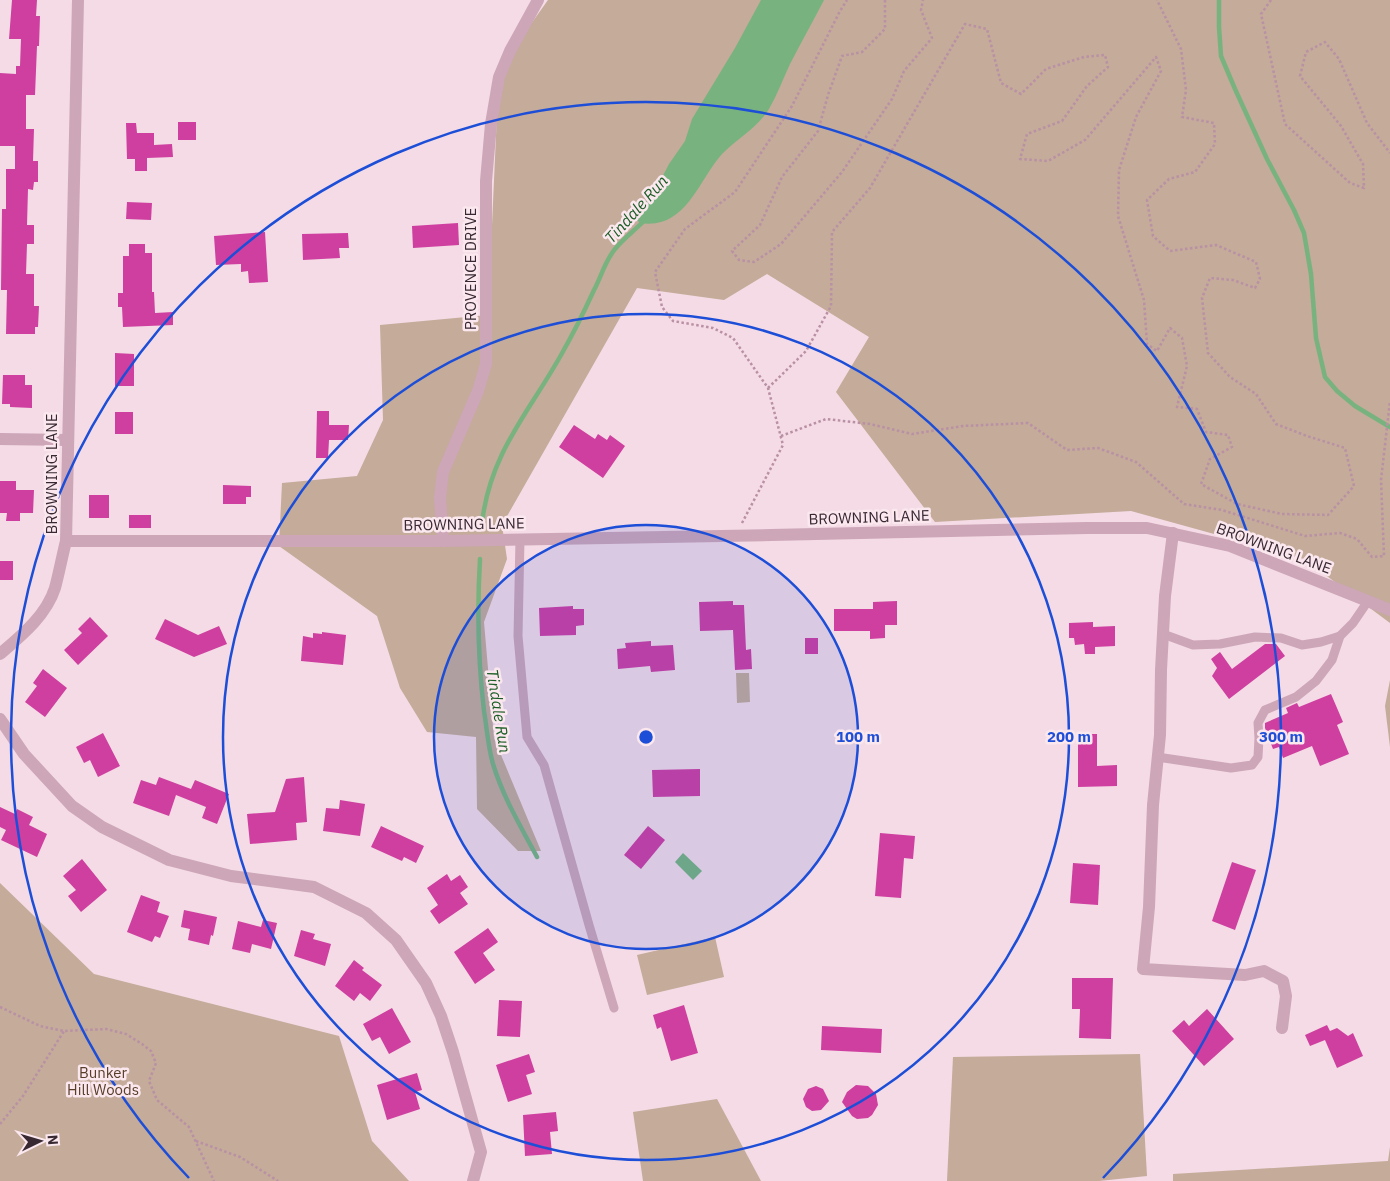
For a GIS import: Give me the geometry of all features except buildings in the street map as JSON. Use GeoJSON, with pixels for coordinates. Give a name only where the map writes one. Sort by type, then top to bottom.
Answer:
{"type":"FeatureCollection","features":[{"type":"Feature","properties":{"kind":"street","name":"BROWNING LANE"},"geometry":{"type":"LineString","coordinates":[[78,0],[66,542],[443,541],[1147,528],[1230,546],[1390,610]]}},
{"type":"Feature","properties":{"kind":"street","name":"PROVENCE DRIVE"},"geometry":{"type":"LineString","coordinates":[[443,541],[440,498],[443,472],[478,390],[486,364],[486,181],[491,124],[499,77],[510,51],[538,0]]}},
{"type":"Feature","properties":{"kind":"street"},"geometry":{"type":"LineString","coordinates":[[0,439],[67,440]]}},
{"type":"Feature","properties":{"kind":"street"},"geometry":{"type":"LineString","coordinates":[[1173,533],[1165,596],[1160,735],[1152,805],[1148,907],[1143,970],[1244,975],[1264,971],[1283,981],[1286,996],[1282,1028]]}},
{"type":"Feature","properties":{"kind":"street"},"geometry":{"type":"LineString","coordinates":[[0,654],[29,630],[46,605],[54,590],[66,542]]}},
{"type":"Feature","properties":{"kind":"street"},"geometry":{"type":"LineString","coordinates":[[0,719],[24,754],[66,800],[102,827],[170,860],[231,876],[314,887],[366,913],[396,940],[426,983],[442,1016],[481,1152],[473,1181]]}},
{"type":"Feature","properties":{"kind":"lane"},"geometry":{"type":"LineString","coordinates":[[520,539],[518,636],[528,737],[544,765],[614,1008]]}},
{"type":"Feature","properties":{"kind":"lane"},"geometry":{"type":"LineString","coordinates":[[1157,757],[1231,768],[1252,765],[1258,757],[1260,738],[1258,723],[1266,710],[1296,697],[1316,680],[1332,660],[1340,636],[1353,623],[1368,601]]}},
{"type":"Feature","properties":{"kind":"lane"},"geometry":{"type":"LineString","coordinates":[[1163,634],[1193,645],[1220,644],[1255,637],[1281,638],[1302,644],[1321,642],[1340,636]]}},
{"type":"Feature","properties":{"kind":"path"},"geometry":{"type":"LineString","coordinates":[[735,536],[783,445],[768,388],[733,338],[713,328],[673,322],[662,307],[655,272],[685,229],[735,192],[792,106],[847,0]]}},
{"type":"Feature","properties":{"kind":"path"},"geometry":{"type":"LineString","coordinates":[[885,0],[886,29],[862,52],[842,56],[818,131],[782,177],[760,225],[732,252],[739,260],[754,262],[781,244],[842,172],[892,99],[904,71],[932,38],[921,10],[923,0]]}},
{"type":"Feature","properties":{"kind":"path"},"geometry":{"type":"LineString","coordinates":[[768,388],[806,351],[831,306],[832,232],[870,188],[965,24],[988,29],[1001,83],[1020,94],[1046,69],[1084,56],[1105,55],[1108,67],[1086,86],[1062,121],[1027,134],[1020,159],[1048,161],[1085,140],[1156,57],[1162,71],[1136,117],[1119,170],[1118,216],[1144,300],[1147,344],[1157,351],[1170,328],[1182,338],[1186,366],[1177,407],[1197,408],[1206,432],[1228,435],[1232,447],[1210,459],[1201,484],[1237,504],[1282,514],[1328,515],[1354,486],[1345,448],[1276,424],[1256,394],[1230,377],[1208,353],[1202,298],[1210,278],[1233,280],[1255,288],[1260,279],[1256,262],[1216,245],[1170,250],[1153,236],[1148,200],[1168,179],[1195,172],[1215,144],[1214,123],[1182,117],[1186,90],[1181,49],[1157,0]]}},
{"type":"Feature","properties":{"kind":"path"},"geometry":{"type":"LineString","coordinates":[[1271,0],[1262,14],[1285,124],[1350,183],[1364,188],[1363,164],[1341,126],[1300,76],[1306,52],[1324,42],[1339,59],[1367,123],[1390,152]]}},
{"type":"Feature","properties":{"kind":"path"},"geometry":{"type":"LineString","coordinates":[[781,436],[826,419],[870,424],[912,434],[963,426],[1028,423],[1067,450],[1098,448],[1136,462],[1184,504],[1222,510],[1305,536],[1340,533],[1357,539],[1372,557],[1384,556],[1381,480],[1390,401]]}},
{"type":"Feature","properties":{"kind":"path"},"geometry":{"type":"LineString","coordinates":[[0,1007],[40,1026],[64,1031],[106,1029],[126,1034],[151,1051],[156,1063],[149,1081],[156,1100],[189,1127],[214,1181]]}},
{"type":"Feature","properties":{"kind":"path"},"geometry":{"type":"LineString","coordinates":[[0,1124],[23,1096],[64,1031]]}},
{"type":"Feature","properties":{"kind":"path"},"geometry":{"type":"LineString","coordinates":[[196,1141],[240,1157],[278,1181]]}},
{"type":"Feature","properties":{"kind":"green space"},"geometry":{"type":"Polygon","coordinates":[[[548,0],[1390,0],[1390,623],[1304,559],[1131,511],[935,522],[836,392],[869,337],[767,274],[724,300],[637,288],[502,525],[507,559],[484,622],[494,738],[541,851],[518,851],[477,809],[476,737],[427,732],[400,688],[377,616],[279,546],[282,483],[357,476],[383,420],[380,325],[488,315],[499,69],[548,0]]]}},
{"type":"Feature","properties":{"kind":"green space"},"geometry":{"type":"Polygon","coordinates":[[[736,673],[749,673],[750,702],[737,703],[736,673]]]}},
{"type":"Feature","properties":{"kind":"green space"},"geometry":{"type":"Polygon","coordinates":[[[1390,680],[1390,747],[1385,706],[1390,680]]]}},
{"type":"Feature","properties":{"kind":"green space","name":"Bunker Hill Woods"},"geometry":{"type":"Polygon","coordinates":[[[0,883],[94,974],[339,1036],[372,1141],[409,1181],[0,1181],[0,883]]]}},
{"type":"Feature","properties":{"kind":"green space"},"geometry":{"type":"Polygon","coordinates":[[[715,937],[724,977],[647,995],[637,955],[715,937]]]}},
{"type":"Feature","properties":{"kind":"green space"},"geometry":{"type":"Polygon","coordinates":[[[1140,1054],[1147,1176],[1099,1181],[947,1181],[953,1057],[1140,1054]]]}},
{"type":"Feature","properties":{"kind":"green space"},"geometry":{"type":"Polygon","coordinates":[[[717,1099],[761,1181],[643,1181],[633,1112],[717,1099]]]}},
{"type":"Feature","properties":{"kind":"green space"},"geometry":{"type":"Polygon","coordinates":[[[1390,1147],[1390,1181],[1173,1181],[1173,1174],[1388,1161],[1390,1147]]]}},
{"type":"Feature","properties":{"kind":"shaded area"},"geometry":{"type":"Polygon","coordinates":[[[761,0],[824,0],[790,64],[769,109],[753,127],[722,154],[698,190],[680,211],[669,219],[656,223],[640,223],[637,220],[638,213],[656,189],[669,164],[685,141],[692,119],[735,48],[761,0]]]}},
{"type":"Feature","properties":{"kind":"shaded area"},"geometry":{"type":"Polygon","coordinates":[[[683,853],[702,871],[693,880],[675,862],[683,853]]]}},
{"type":"Feature","properties":{"kind":"waterway"},"geometry":{"type":"LineString","coordinates":[[1219,0],[1221,56],[1267,159],[1304,233],[1311,274],[1316,338],[1325,377],[1337,391],[1355,406],[1390,427]]}},
{"type":"Feature","properties":{"kind":"waterway","name":"Tindale Run"},"geometry":{"type":"LineString","coordinates":[[482,523],[486,498],[493,476],[512,435],[565,347],[612,254],[645,220]]}},
{"type":"Feature","properties":{"kind":"waterway","name":"Tindale Run"},"geometry":{"type":"LineString","coordinates":[[480,559],[479,654],[490,751],[502,788],[537,857]]}}]}
